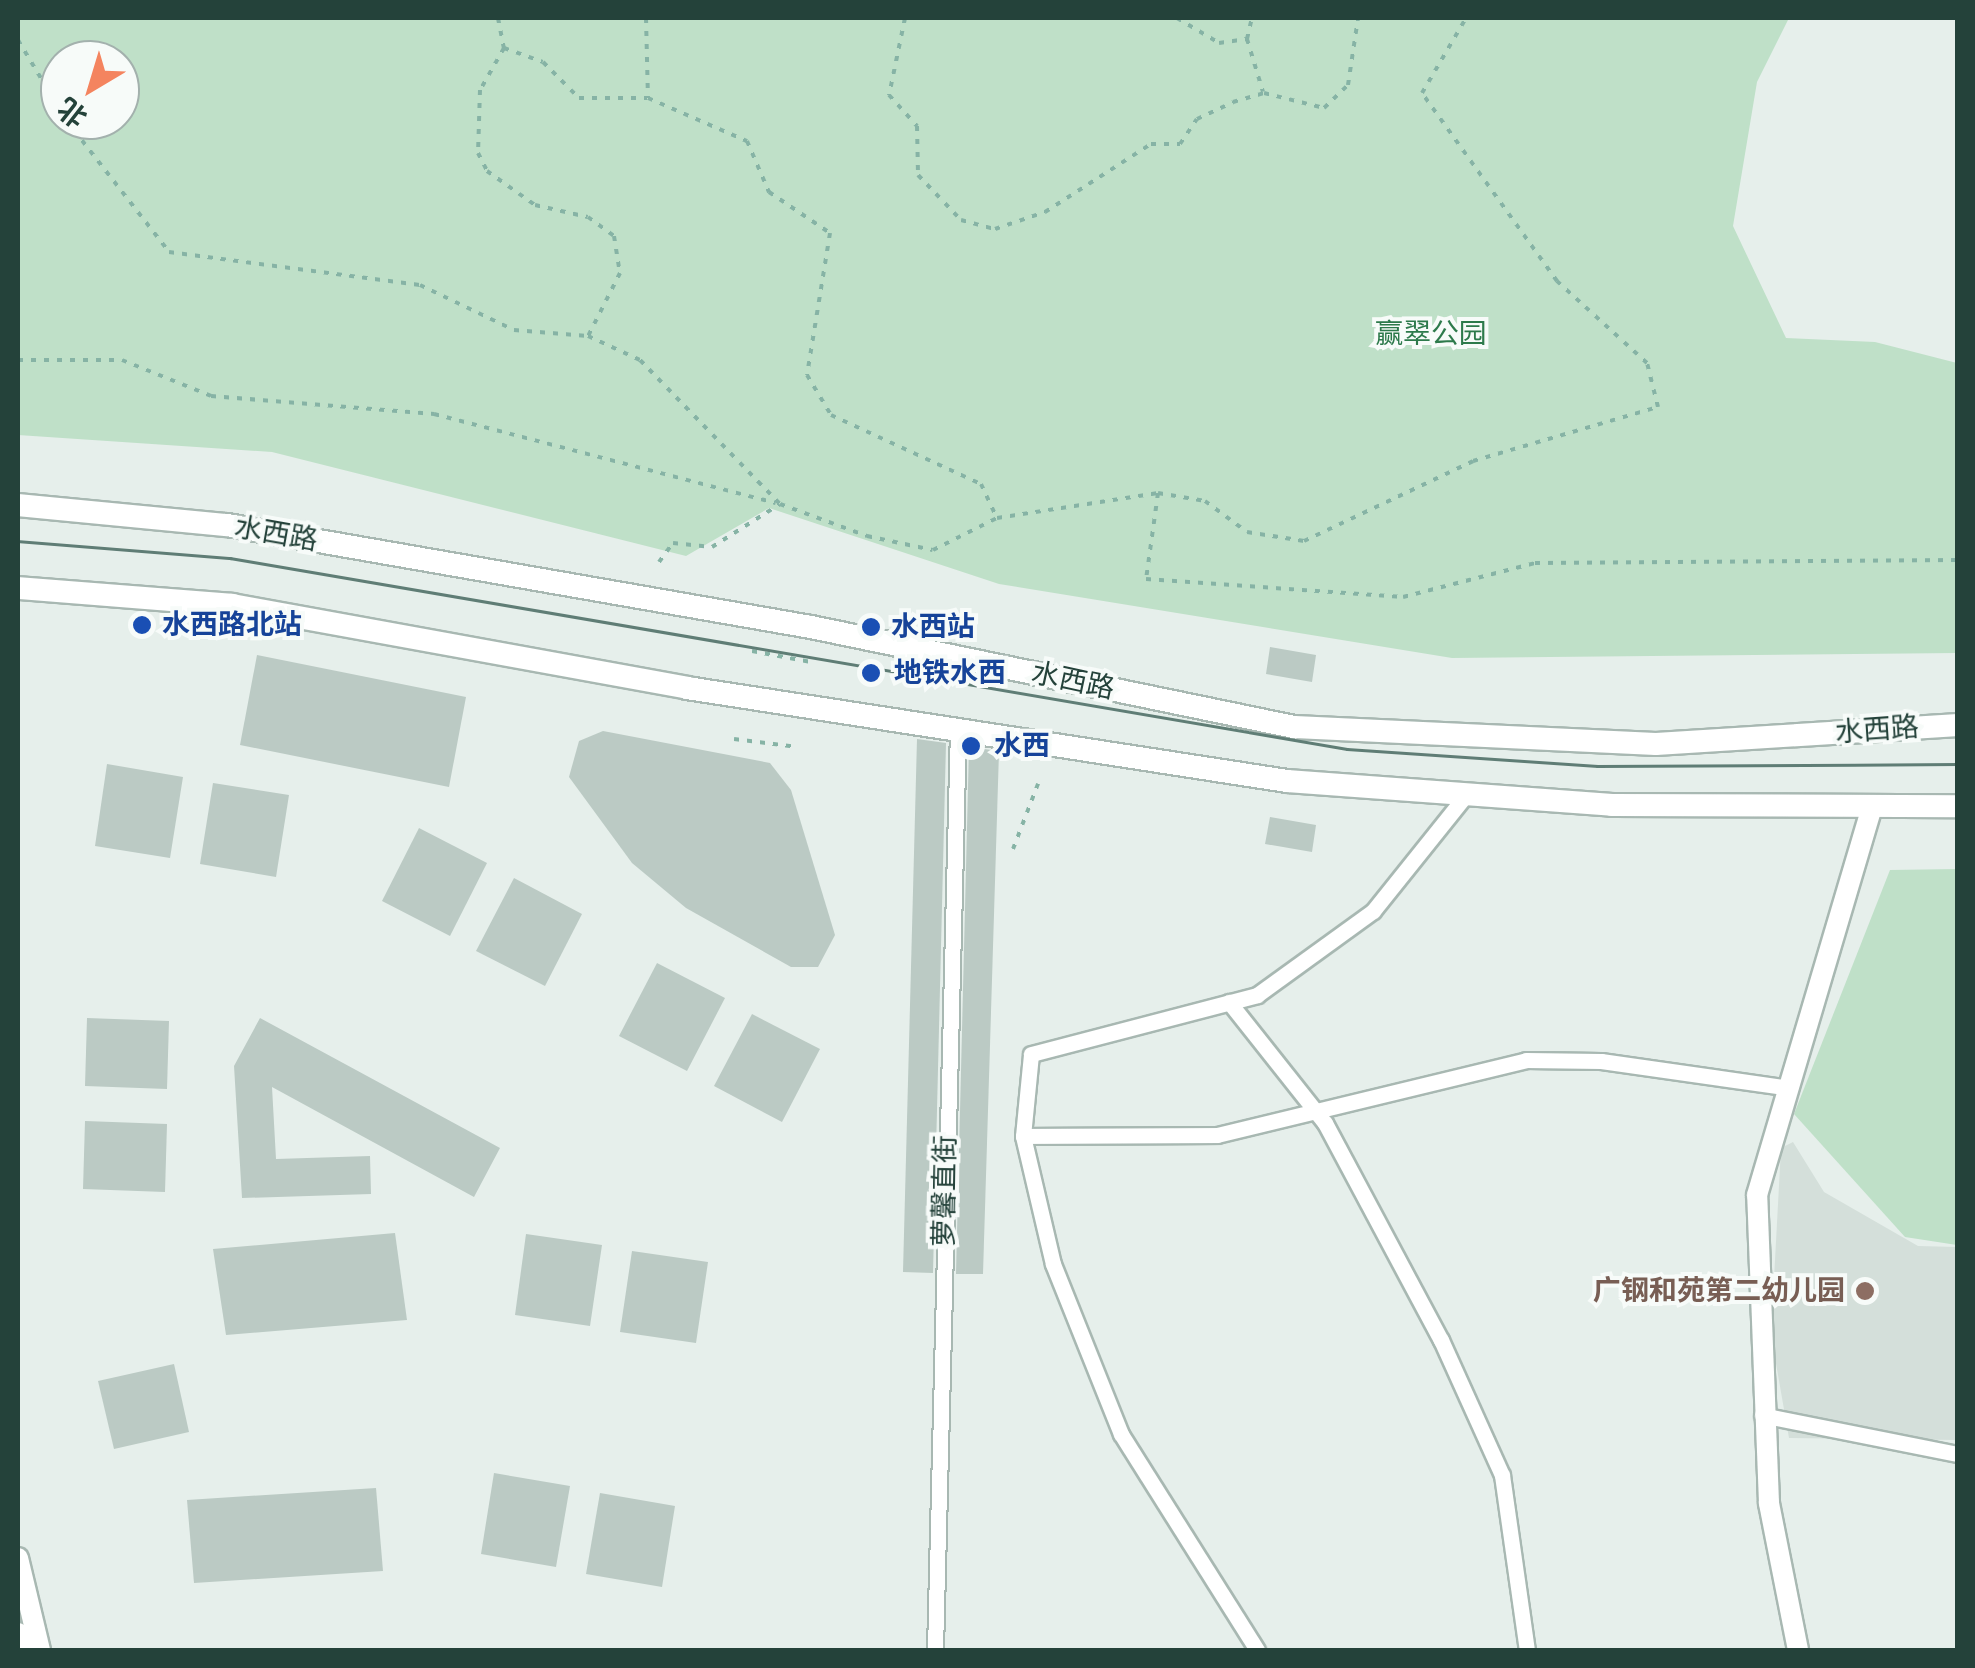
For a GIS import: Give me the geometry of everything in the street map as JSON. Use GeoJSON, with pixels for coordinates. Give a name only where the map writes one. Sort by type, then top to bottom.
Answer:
{"type":"FeatureCollection","features":[{"type":"Feature","properties":{"kind":"main road","name":"水西路"},"geometry":{"type":"LineString","coordinates":[[18,505],[228,526],[636,596],[1295,728],[1656,744],[1958,725]]}},
{"type":"Feature","properties":{"kind":"main road"},"geometry":{"type":"LineString","coordinates":[[18,588],[232,605],[958,731],[1286,781],[1465,796],[1872,808],[1958,806]]}},
{"type":"Feature","properties":{"kind":"street","name":"萝馨直街"},"geometry":{"type":"LineString","coordinates":[[935,1650],[958,731]]}},
{"type":"Feature","properties":{"kind":"street"},"geometry":{"type":"LineString","coordinates":[[1257,1650],[1122,1434],[1053,1264],[1023,1136],[1031,1054],[1257,995],[1373,911],[1465,796]]}},
{"type":"Feature","properties":{"kind":"street"},"geometry":{"type":"LineString","coordinates":[[1798,1650],[1762,1415],[1757,1195],[1784,1086],[1872,808]]}},
{"type":"Feature","properties":{"kind":"street"},"geometry":{"type":"LineString","coordinates":[[1230,1002],[1313,1108],[1441,1340],[1502,1475],[1527,1650]]}},
{"type":"Feature","properties":{"kind":"street"},"geometry":{"type":"LineString","coordinates":[[1023,1136],[1218,1135],[1313,1108],[1526,1060],[1600,1061],[1784,1086]]}},
{"type":"Feature","properties":{"kind":"street"},"geometry":{"type":"LineString","coordinates":[[1762,1415],[1958,1454]]}},
{"type":"Feature","properties":{"kind":"street"},"geometry":{"type":"LineString","coordinates":[[18,1558],[40,1650]]}},
{"type":"Feature","properties":{"kind":"street"},"geometry":{"type":"LineString","coordinates":[[18,1633],[21,1650]]}},
{"type":"Feature","properties":{"kind":"path"},"geometry":{"type":"LineString","coordinates":[[498,18],[504,48],[480,90],[478,153],[487,171],[535,205],[588,217],[614,236],[620,273],[588,336]]}},
{"type":"Feature","properties":{"kind":"path"},"geometry":{"type":"LineString","coordinates":[[646,18],[648,98]]}},
{"type":"Feature","properties":{"kind":"path"},"geometry":{"type":"LineString","coordinates":[[905,18],[889,95],[916,126],[918,175],[961,220],[995,229],[1044,212],[1151,144],[1180,144],[1198,119],[1264,93],[1324,108],[1348,85],[1358,18]]}},
{"type":"Feature","properties":{"kind":"path"},"geometry":{"type":"LineString","coordinates":[[1177,18],[1218,44],[1247,39]]}},
{"type":"Feature","properties":{"kind":"path"},"geometry":{"type":"LineString","coordinates":[[1252,18],[1247,39],[1264,93]]}},
{"type":"Feature","properties":{"kind":"path"},"geometry":{"type":"LineString","coordinates":[[18,360],[122,360],[211,396],[434,414],[780,504],[933,550],[997,518],[1158,493],[1205,501],[1248,532],[1304,541],[1473,460],[1658,407],[1647,363],[1557,281],[1422,93],[1466,18]]}},
{"type":"Feature","properties":{"kind":"path"},"geometry":{"type":"LineString","coordinates":[[18,40],[40,77]]}},
{"type":"Feature","properties":{"kind":"path"},"geometry":{"type":"LineString","coordinates":[[504,48],[543,62],[579,98],[648,98],[748,141],[769,192],[830,233],[806,375],[831,415],[981,484],[997,518]]}},
{"type":"Feature","properties":{"kind":"path"},"geometry":{"type":"LineString","coordinates":[[82,140],[169,252],[420,285],[514,330],[588,336],[640,360],[780,504]]}},
{"type":"Feature","properties":{"kind":"path"},"geometry":{"type":"LineString","coordinates":[[1158,493],[1146,580],[1403,596],[1535,563],[1958,560]]}},
{"type":"Feature","properties":{"kind":"path"},"geometry":{"type":"LineString","coordinates":[[659,562],[673,543],[712,547],[780,504]]}},
{"type":"Feature","properties":{"kind":"path"},"geometry":{"type":"LineString","coordinates":[[752,651],[811,662]]}},
{"type":"Feature","properties":{"kind":"path"},"geometry":{"type":"LineString","coordinates":[[734,739],[797,747]]}},
{"type":"Feature","properties":{"kind":"path"},"geometry":{"type":"LineString","coordinates":[[1014,849],[1038,784]]}},
{"type":"Feature","properties":{"kind":"shaded area","name":"广钢和苑第二幼儿园"},"geometry":{"type":"Polygon","coordinates":[[[1793,1142],[1824,1192],[1918,1246],[1957,1247],[1957,1440],[1789,1438],[1771,1335],[1781,1148],[1793,1142]]]}},
{"type":"Feature","properties":{"kind":"green space","name":"赢翠公园"},"geometry":{"type":"Polygon","coordinates":[[[18,18],[1789,18],[1757,82],[1733,226],[1786,338],[1875,342],[1957,363],[1957,653],[1452,658],[999,584],[769,508],[686,556],[272,452],[18,435],[18,18]]]}},
{"type":"Feature","properties":{"kind":"green space"},"geometry":{"type":"Polygon","coordinates":[[[1958,869],[1957,1245],[1905,1237],[1794,1114],[1890,870],[1958,869]]]}},
{"type":"Feature","properties":{"kind":"building"},"geometry":{"type":"Polygon","coordinates":[[[1270,647],[1316,655],[1312,682],[1266,674],[1270,647]]]}},
{"type":"Feature","properties":{"kind":"building"},"geometry":{"type":"Polygon","coordinates":[[[257,655],[466,697],[449,787],[240,745],[257,655]]]}},
{"type":"Feature","properties":{"kind":"building"},"geometry":{"type":"Polygon","coordinates":[[[603,731],[770,763],[791,790],[835,935],[818,967],[791,967],[686,908],[632,863],[569,777],[579,741],[603,731]]]}},
{"type":"Feature","properties":{"kind":"building"},"geometry":{"type":"Polygon","coordinates":[[[917,739],[946,743],[933,1273],[903,1272],[917,739]]]}},
{"type":"Feature","properties":{"kind":"building"},"geometry":{"type":"Polygon","coordinates":[[[969,747],[999,751],[983,1274],[956,1274],[969,747]]]}},
{"type":"Feature","properties":{"kind":"building"},"geometry":{"type":"Polygon","coordinates":[[[107,764],[183,777],[170,858],[95,846],[107,764]]]}},
{"type":"Feature","properties":{"kind":"building"},"geometry":{"type":"Polygon","coordinates":[[[213,783],[289,795],[276,877],[200,864],[213,783]]]}},
{"type":"Feature","properties":{"kind":"building"},"geometry":{"type":"Polygon","coordinates":[[[1270,817],[1316,825],[1312,852],[1265,844],[1270,817]]]}},
{"type":"Feature","properties":{"kind":"building"},"geometry":{"type":"Polygon","coordinates":[[[419,828],[487,863],[450,936],[382,901],[419,828]]]}},
{"type":"Feature","properties":{"kind":"building"},"geometry":{"type":"Polygon","coordinates":[[[514,878],[582,914],[545,986],[476,951],[514,878]]]}},
{"type":"Feature","properties":{"kind":"building"},"geometry":{"type":"Polygon","coordinates":[[[657,963],[725,998],[687,1071],[619,1036],[657,963]]]}},
{"type":"Feature","properties":{"kind":"building"},"geometry":{"type":"Polygon","coordinates":[[[752,1014],[820,1049],[782,1122],[714,1086],[752,1014]]]}},
{"type":"Feature","properties":{"kind":"building"},"geometry":{"type":"Polygon","coordinates":[[[87,1018],[169,1021],[167,1089],[85,1086],[87,1018]]]}},
{"type":"Feature","properties":{"kind":"building"},"geometry":{"type":"Polygon","coordinates":[[[260,1018],[500,1148],[474,1197],[272,1087],[276,1159],[370,1156],[371,1194],[242,1198],[234,1066],[260,1018]]]}},
{"type":"Feature","properties":{"kind":"building"},"geometry":{"type":"Polygon","coordinates":[[[85,1121],[167,1124],[165,1192],[83,1189],[85,1121]]]}},
{"type":"Feature","properties":{"kind":"building"},"geometry":{"type":"Polygon","coordinates":[[[395,1233],[407,1320],[226,1335],[213,1249],[395,1233]]]}},
{"type":"Feature","properties":{"kind":"building"},"geometry":{"type":"Polygon","coordinates":[[[526,1234],[602,1245],[590,1326],[515,1315],[526,1234]]]}},
{"type":"Feature","properties":{"kind":"building"},"geometry":{"type":"Polygon","coordinates":[[[632,1251],[708,1262],[696,1343],[620,1332],[632,1251]]]}},
{"type":"Feature","properties":{"kind":"building"},"geometry":{"type":"Polygon","coordinates":[[[174,1364],[189,1432],[114,1449],[98,1381],[174,1364]]]}},
{"type":"Feature","properties":{"kind":"building"},"geometry":{"type":"Polygon","coordinates":[[[494,1473],[570,1486],[556,1567],[481,1554],[494,1473]]]}},
{"type":"Feature","properties":{"kind":"building"},"geometry":{"type":"Polygon","coordinates":[[[376,1488],[383,1571],[194,1583],[187,1500],[376,1488]]]}},
{"type":"Feature","properties":{"kind":"building"},"geometry":{"type":"Polygon","coordinates":[[[600,1493],[675,1506],[662,1587],[586,1574],[600,1493]]]}},
{"type":"Feature","properties":{"kind":"tram line"},"geometry":{"type":"LineString","coordinates":[[18,541],[230,558],[1347,749],[1597,766],[1958,764]]}},
{"type":"Feature","properties":{"kind":"place","name":"水西路北站"},"geometry":{"type":"Point","coordinates":[142,625]}},
{"type":"Feature","properties":{"kind":"place","name":"水西站"},"geometry":{"type":"Point","coordinates":[871,627]}},
{"type":"Feature","properties":{"kind":"place","name":"地铁水西"},"geometry":{"type":"Point","coordinates":[871,673]}},
{"type":"Feature","properties":{"kind":"place","name":"水西"},"geometry":{"type":"Point","coordinates":[971,746]}},
{"type":"Feature","properties":{"kind":"place","name":"广钢和苑第二幼儿园"},"geometry":{"type":"Point","coordinates":[1865,1291]}}]}
